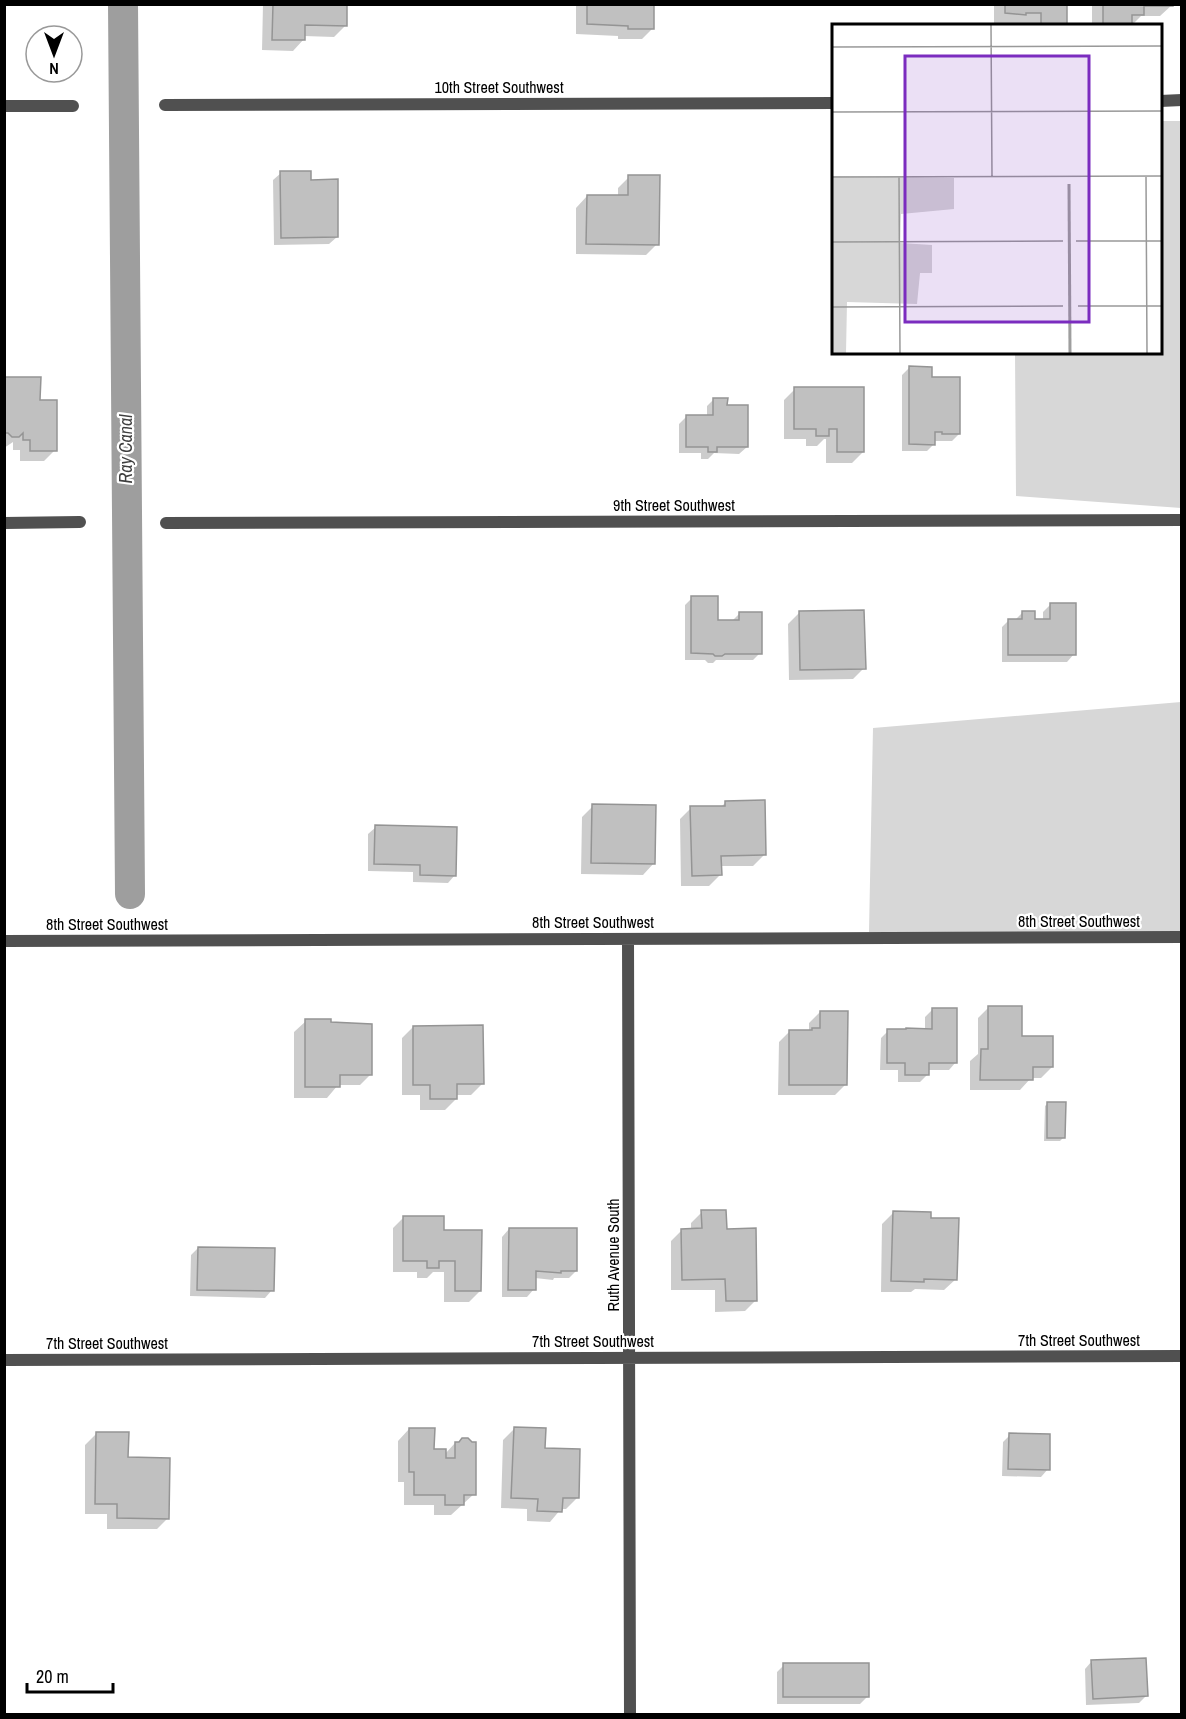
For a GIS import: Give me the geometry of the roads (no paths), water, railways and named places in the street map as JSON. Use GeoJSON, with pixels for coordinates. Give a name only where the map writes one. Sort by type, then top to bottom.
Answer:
{"type":"FeatureCollection","features":[{"type":"Feature","properties":{"kind":"street"},"geometry":{"type":"LineString","coordinates":[[1162,100],[1182,100]]}},
{"type":"Feature","properties":{"kind":"street","name":"10th Street Southwest"},"geometry":{"type":"LineString","coordinates":[[165,105],[832,103]]}},
{"type":"Feature","properties":{"kind":"street"},"geometry":{"type":"LineString","coordinates":[[4,106],[73,106]]}},
{"type":"Feature","properties":{"kind":"street","name":"9th Street Southwest"},"geometry":{"type":"LineString","coordinates":[[166,523],[1182,520]]}},
{"type":"Feature","properties":{"kind":"street"},"geometry":{"type":"LineString","coordinates":[[4,523],[80,522]]}},
{"type":"Feature","properties":{"kind":"street","name":"8th Street Southwest"},"geometry":{"type":"LineString","coordinates":[[4,941],[1182,937]]}},
{"type":"Feature","properties":{"kind":"street","name":"Ruth Avenue South"},"geometry":{"type":"LineString","coordinates":[[628,939],[630,1714]]}},
{"type":"Feature","properties":{"kind":"street","name":"7th Street Southwest"},"geometry":{"type":"LineString","coordinates":[[4,1360],[1182,1356]]}},
{"type":"Feature","properties":{"kind":"waterway","name":"Ray Canal"},"geometry":{"type":"LineString","coordinates":[[123,4],[130,894]]}}]}
